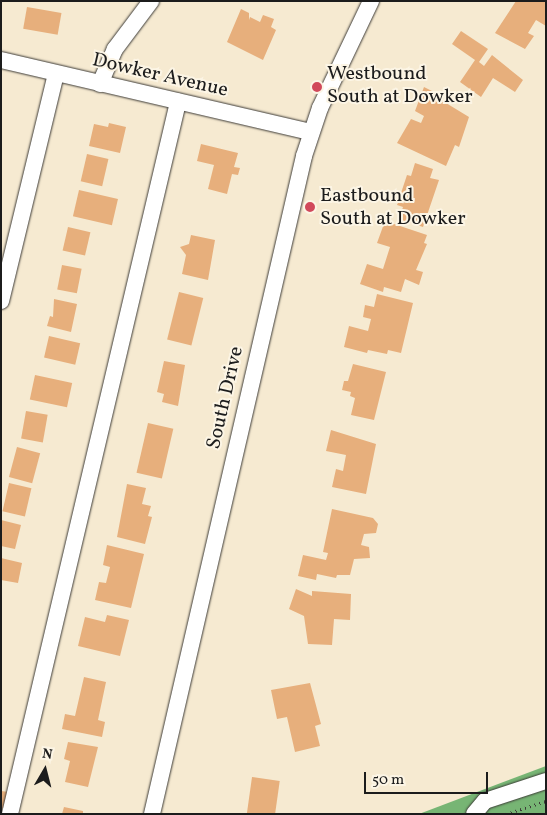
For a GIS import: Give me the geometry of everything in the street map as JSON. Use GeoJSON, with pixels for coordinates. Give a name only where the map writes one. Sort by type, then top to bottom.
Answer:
{"type":"FeatureCollection","features":[{"type":"Feature","properties":{"kind":"street"},"geometry":{"type":"LineString","coordinates":[[100,84],[115,49],[151,1]]}},
{"type":"Feature","properties":{"kind":"street","name":"South Drive"},"geometry":{"type":"LineString","coordinates":[[152,814],[310,132],[371,1]]}},
{"type":"Feature","properties":{"kind":"street","name":"Dowker Avenue"},"geometry":{"type":"LineString","coordinates":[[1,60],[310,132]]}},
{"type":"Feature","properties":{"kind":"street"},"geometry":{"type":"LineString","coordinates":[[1,301],[56,74]]}},
{"type":"Feature","properties":{"kind":"street"},"geometry":{"type":"LineString","coordinates":[[10,814],[178,102]]}},
{"type":"Feature","properties":{"kind":"street"},"geometry":{"type":"LineString","coordinates":[[474,814],[485,801],[546,781]]}},
{"type":"Feature","properties":{"kind":"path"},"geometry":{"type":"LineString","coordinates":[[506,814],[546,801]]}},
{"type":"Feature","properties":{"kind":"green space"},"geometry":{"type":"Polygon","coordinates":[[[546,766],[546,814],[419,814],[546,766]]]}},
{"type":"Feature","properties":{"kind":"building"},"geometry":{"type":"Polygon","coordinates":[[[516,1],[546,1],[546,26],[536,20],[528,33],[534,36],[525,49],[495,33],[516,1]]]}},
{"type":"Feature","properties":{"kind":"building"},"geometry":{"type":"Polygon","coordinates":[[[27,7],[61,13],[58,35],[23,29],[27,7]]]}},
{"type":"Feature","properties":{"kind":"building"},"geometry":{"type":"Polygon","coordinates":[[[241,9],[249,13],[249,20],[250,17],[260,22],[263,15],[274,19],[271,27],[276,30],[263,60],[227,42],[241,9]]]}},
{"type":"Feature","properties":{"kind":"building"},"geometry":{"type":"Polygon","coordinates":[[[461,31],[488,49],[479,62],[484,66],[492,55],[523,80],[515,92],[493,78],[481,97],[460,82],[475,60],[452,44],[461,31]]]}},
{"type":"Feature","properties":{"kind":"building"},"geometry":{"type":"Polygon","coordinates":[[[424,87],[442,96],[441,100],[469,117],[459,147],[455,145],[446,166],[397,143],[411,119],[421,123],[424,116],[415,111],[424,87]]]}},
{"type":"Feature","properties":{"kind":"building"},"geometry":{"type":"Polygon","coordinates":[[[109,123],[126,127],[120,153],[89,146],[94,124],[108,127],[109,123]]]}},
{"type":"Feature","properties":{"kind":"building"},"geometry":{"type":"Polygon","coordinates":[[[201,144],[238,153],[234,167],[240,168],[238,175],[232,174],[227,194],[208,189],[214,165],[197,161],[201,144]]]}},
{"type":"Feature","properties":{"kind":"building"},"geometry":{"type":"Polygon","coordinates":[[[87,154],[108,159],[102,186],[81,181],[87,154]]]}},
{"type":"Feature","properties":{"kind":"building"},"geometry":{"type":"Polygon","coordinates":[[[415,163],[433,169],[430,178],[439,180],[423,227],[399,219],[403,207],[397,205],[407,175],[411,176],[415,163]]]}},
{"type":"Feature","properties":{"kind":"building"},"geometry":{"type":"Polygon","coordinates":[[[79,190],[118,199],[112,225],[73,216],[79,190]]]}},
{"type":"Feature","properties":{"kind":"building"},"geometry":{"type":"Polygon","coordinates":[[[385,221],[427,235],[424,243],[427,244],[416,270],[423,272],[419,285],[405,279],[401,292],[384,287],[383,292],[360,284],[367,264],[383,269],[390,247],[377,243],[385,221]]]}},
{"type":"Feature","properties":{"kind":"building"},"geometry":{"type":"Polygon","coordinates":[[[68,227],[90,232],[85,256],[63,250],[68,227]]]}},
{"type":"Feature","properties":{"kind":"building"},"geometry":{"type":"Polygon","coordinates":[[[191,235],[215,240],[208,280],[182,274],[186,255],[180,247],[189,244],[191,235]]]}},
{"type":"Feature","properties":{"kind":"building"},"geometry":{"type":"Polygon","coordinates":[[[62,265],[82,269],[77,293],[57,290],[62,265]]]}},
{"type":"Feature","properties":{"kind":"building"},"geometry":{"type":"Polygon","coordinates":[[[179,292],[203,298],[191,346],[167,340],[179,292]]]}},
{"type":"Feature","properties":{"kind":"building"},"geometry":{"type":"Polygon","coordinates":[[[377,294],[413,303],[401,353],[388,350],[387,354],[368,350],[367,353],[344,347],[349,326],[368,331],[371,319],[363,317],[365,305],[374,307],[377,294]]]}},
{"type":"Feature","properties":{"kind":"building"},"geometry":{"type":"Polygon","coordinates":[[[54,299],[77,304],[71,332],[47,326],[50,316],[53,317],[54,299]]]}},
{"type":"Feature","properties":{"kind":"building"},"geometry":{"type":"Polygon","coordinates":[[[49,336],[80,343],[75,365],[44,357],[49,336]]]}},
{"type":"Feature","properties":{"kind":"building"},"geometry":{"type":"Polygon","coordinates":[[[164,361],[185,365],[178,406],[162,402],[164,394],[157,392],[164,361]]]}},
{"type":"Feature","properties":{"kind":"building"},"geometry":{"type":"Polygon","coordinates":[[[353,364],[386,372],[374,420],[351,415],[355,398],[350,396],[351,392],[342,390],[344,381],[348,381],[353,364]]]}},
{"type":"Feature","properties":{"kind":"building"},"geometry":{"type":"Polygon","coordinates":[[[35,375],[72,383],[67,407],[30,399],[35,375]]]}},
{"type":"Feature","properties":{"kind":"building"},"geometry":{"type":"Polygon","coordinates":[[[26,411],[48,415],[43,442],[21,439],[26,411]]]}},
{"type":"Feature","properties":{"kind":"building"},"geometry":{"type":"Polygon","coordinates":[[[148,423],[173,429],[162,479],[137,473],[148,423]]]}},
{"type":"Feature","properties":{"kind":"building"},"geometry":{"type":"Polygon","coordinates":[[[331,430],[376,444],[366,494],[332,487],[336,469],[343,471],[346,455],[326,451],[331,430]]]}},
{"type":"Feature","properties":{"kind":"building"},"geometry":{"type":"Polygon","coordinates":[[[17,447],[40,453],[32,483],[9,477],[17,447]]]}},
{"type":"Feature","properties":{"kind":"building"},"geometry":{"type":"Polygon","coordinates":[[[9,483],[31,488],[25,516],[2,511],[9,483]]]}},
{"type":"Feature","properties":{"kind":"building"},"geometry":{"type":"Polygon","coordinates":[[[127,484],[146,488],[142,504],[151,506],[148,516],[152,517],[145,544],[117,537],[127,484]]]}},
{"type":"Feature","properties":{"kind":"building"},"geometry":{"type":"Polygon","coordinates":[[[332,509],[373,518],[378,524],[376,533],[364,534],[361,545],[369,547],[370,558],[354,559],[350,575],[337,575],[336,578],[317,574],[316,580],[298,576],[303,555],[326,560],[328,553],[323,552],[332,509]]]}},
{"type":"Feature","properties":{"kind":"building"},"geometry":{"type":"Polygon","coordinates":[[[1,520],[21,525],[15,549],[1,546],[1,520]]]}},
{"type":"Feature","properties":{"kind":"building"},"geometry":{"type":"Polygon","coordinates":[[[107,545],[144,554],[131,608],[95,600],[99,582],[106,583],[110,567],[103,565],[107,545]]]}},
{"type":"Feature","properties":{"kind":"building"},"geometry":{"type":"Polygon","coordinates":[[[1,558],[22,563],[18,583],[1,580],[1,558]]]}},
{"type":"Feature","properties":{"kind":"building"},"geometry":{"type":"Polygon","coordinates":[[[296,589],[312,596],[312,591],[351,594],[350,620],[334,619],[332,645],[308,644],[304,616],[289,609],[296,589]]]}},
{"type":"Feature","properties":{"kind":"building"},"geometry":{"type":"Polygon","coordinates":[[[107,615],[129,620],[120,656],[78,646],[85,617],[105,622],[107,615]]]}},
{"type":"Feature","properties":{"kind":"building"},"geometry":{"type":"Polygon","coordinates":[[[84,677],[106,682],[98,720],[105,722],[102,737],[62,729],[65,714],[75,716],[84,677]]]}},
{"type":"Feature","properties":{"kind":"building"},"geometry":{"type":"Polygon","coordinates":[[[310,683],[321,724],[315,726],[320,746],[295,752],[287,717],[277,719],[271,690],[310,683]]]}},
{"type":"Feature","properties":{"kind":"building"},"geometry":{"type":"Polygon","coordinates":[[[68,742],[98,747],[88,787],[65,782],[70,761],[64,759],[68,742]]]}},
{"type":"Feature","properties":{"kind":"building"},"geometry":{"type":"Polygon","coordinates":[[[252,777],[280,781],[275,814],[247,814],[252,777]]]}},
{"type":"Feature","properties":{"kind":"building"},"geometry":{"type":"Polygon","coordinates":[[[1,791],[9,792],[5,809],[1,808],[1,791]]]}},
{"type":"Feature","properties":{"kind":"building"},"geometry":{"type":"Polygon","coordinates":[[[64,807],[83,811],[83,814],[62,814],[64,807]]]}},
{"type":"Feature","properties":{"kind":"place","name":"Westbound South at Dowker"},"geometry":{"type":"Point","coordinates":[317,87]}},
{"type":"Feature","properties":{"kind":"place","name":"Eastbound South at Dowker"},"geometry":{"type":"Point","coordinates":[310,207]}}]}
